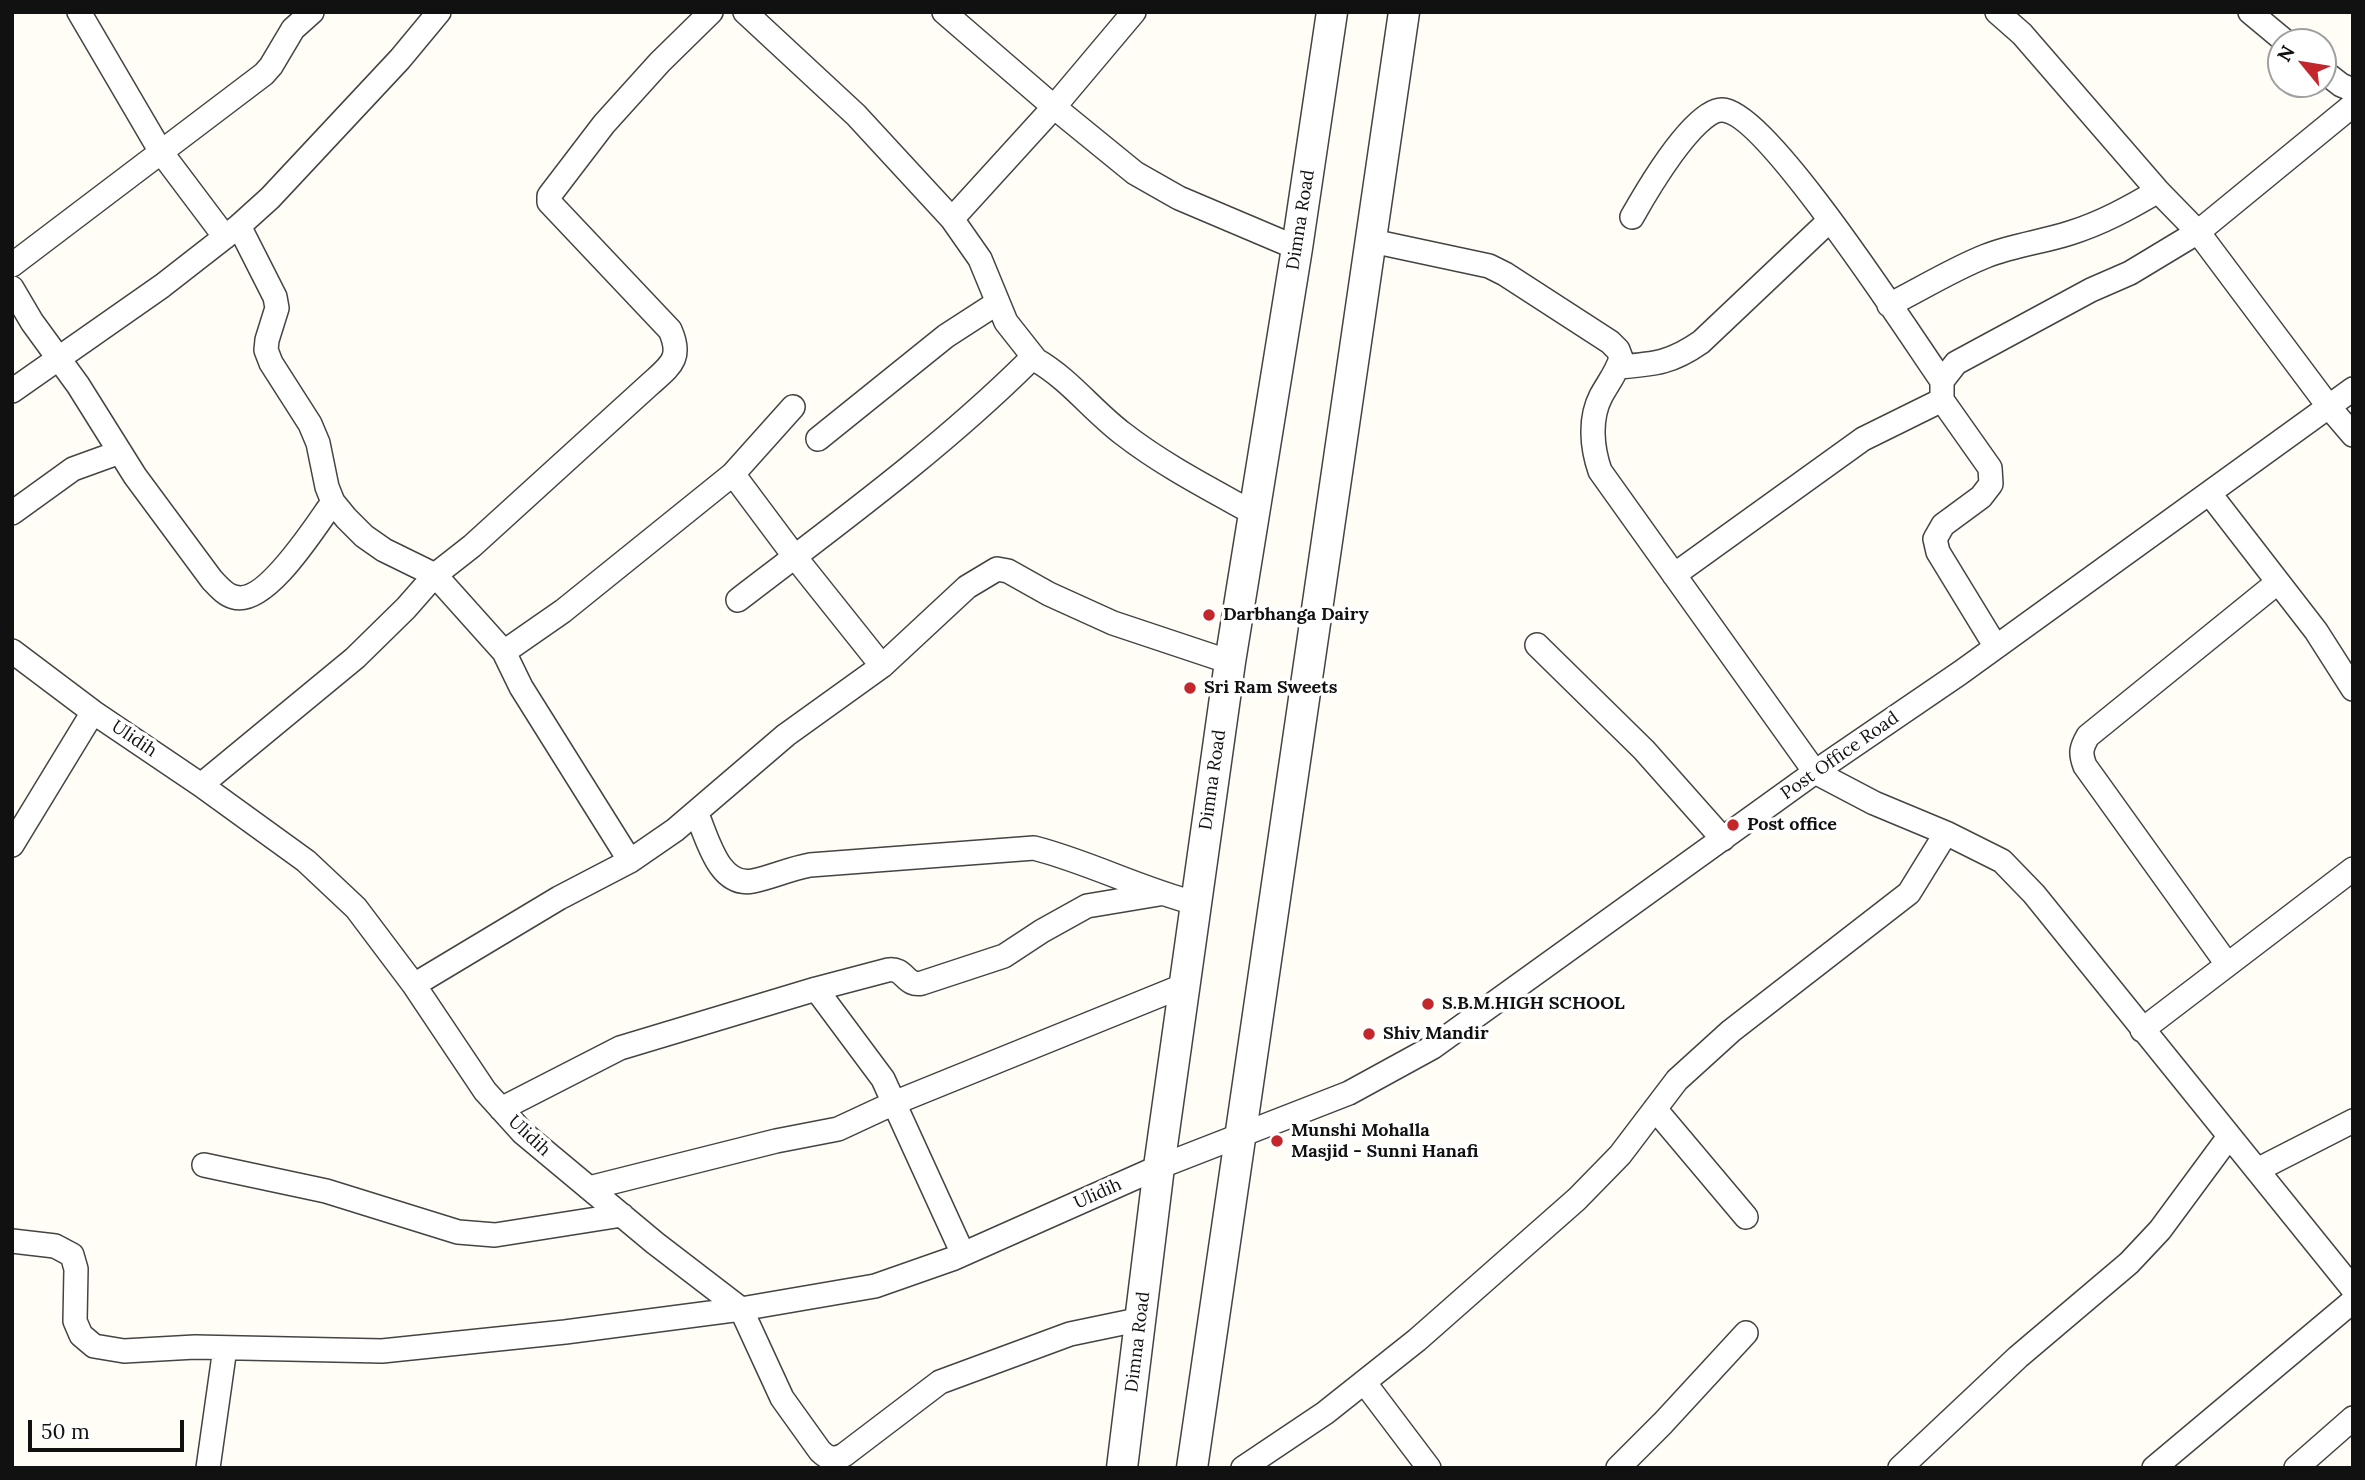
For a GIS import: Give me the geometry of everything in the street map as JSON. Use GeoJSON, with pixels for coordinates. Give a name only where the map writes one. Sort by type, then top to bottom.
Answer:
{"type":"FeatureCollection","features":[{"type":"Feature","properties":{"kind":"street"},"geometry":{"type":"LineString","coordinates":[[79,12],[161,152],[232,232],[275,297],[277,308],[266,350],[271,363],[310,424],[318,443],[327,487],[333,502],[364,536],[384,550],[435,575],[504,652],[521,687],[629,861]]}},
{"type":"Feature","properties":{"kind":"street"},"geometry":{"type":"LineString","coordinates":[[12,265],[264,74],[293,29],[312,12]]}},
{"type":"Feature","properties":{"kind":"street"},"geometry":{"type":"LineString","coordinates":[[12,391],[162,286],[232,232],[279,188],[400,59],[439,12]]}},
{"type":"Feature","properties":{"kind":"street"},"geometry":{"type":"LineString","coordinates":[[201,785],[355,658],[435,575],[482,537],[674,359],[677,345],[670,330],[555,209],[549,202],[549,196],[604,124],[660,62],[711,12]]}},
{"type":"Feature","properties":{"kind":"street"},"geometry":{"type":"LineString","coordinates":[[746,12],[856,115],[952,219],[980,259],[1006,321],[1036,360],[1082,394],[1119,431],[1142,448],[1255,514]]}},
{"type":"Feature","properties":{"kind":"street"},"geometry":{"type":"LineString","coordinates":[[944,12],[1118,160],[1151,183],[1179,198],[1297,248]]}},
{"type":"Feature","properties":{"kind":"street"},"geometry":{"type":"LineString","coordinates":[[952,219],[1055,107],[1134,12]]}},
{"type":"Feature","properties":{"kind":"street","name":"Dimna Road"},"geometry":{"type":"LineString","coordinates":[[1122,1468],[1195,903],[1332,12]]}},
{"type":"Feature","properties":{"kind":"street"},"geometry":{"type":"LineString","coordinates":[[1192,1468],[1404,12]]}},
{"type":"Feature","properties":{"kind":"street"},"geometry":{"type":"LineString","coordinates":[[1997,12],[2022,34],[2197,232],[2353,435]]}},
{"type":"Feature","properties":{"kind":"street"},"geometry":{"type":"LineString","coordinates":[[2250,12],[2269,28]]}},
{"type":"Feature","properties":{"kind":"street"},"geometry":{"type":"LineString","coordinates":[[2337,82],[2353,90]]}},
{"type":"Feature","properties":{"kind":"street"},"geometry":{"type":"LineString","coordinates":[[1674,575],[1863,439],[1942,390],[1956,363],[2091,290],[2130,273],[2197,232],[2353,105]]}},
{"type":"Feature","properties":{"kind":"street"},"geometry":{"type":"LineString","coordinates":[[1632,217],[1654,178],[1688,134],[1706,116],[1721,109],[1734,113],[1767,142],[1815,199],[1889,305],[1990,468],[1991,484],[1981,497],[1942,525],[1935,539],[1938,552],[1996,647]]}},
{"type":"Feature","properties":{"kind":"street"},"geometry":{"type":"LineString","coordinates":[[1889,305],[1984,257],[2013,246],[2067,234],[2100,223],[2158,191]]}},
{"type":"Feature","properties":{"kind":"street"},"geometry":{"type":"LineString","coordinates":[[1619,367],[1658,364],[1680,357],[1701,342],[1830,220]]}},
{"type":"Feature","properties":{"kind":"street"},"geometry":{"type":"LineString","coordinates":[[1372,241],[1489,266],[1610,342],[1618,350],[1622,358],[1619,367],[1596,407],[1594,452],[1600,471],[1815,772],[1874,803],[1946,833],[2002,861],[2034,894],[2228,1138],[2258,1170],[2353,1289]]}},
{"type":"Feature","properties":{"kind":"street"},"geometry":{"type":"LineString","coordinates":[[12,288],[135,476],[212,580],[234,597],[247,598],[262,590],[279,573],[333,502]]}},
{"type":"Feature","properties":{"kind":"street"},"geometry":{"type":"LineString","coordinates":[[818,439],[946,336],[997,303]]}},
{"type":"Feature","properties":{"kind":"street"},"geometry":{"type":"LineString","coordinates":[[738,600],[952,432],[1028,362],[1036,360]]}},
{"type":"Feature","properties":{"kind":"street","name":"Post Office Road"},"geometry":{"type":"LineString","coordinates":[[1240,1136],[1349,1093],[1433,1047],[1815,772],[2210,494],[2353,389]]}},
{"type":"Feature","properties":{"kind":"street"},"geometry":{"type":"LineString","coordinates":[[504,652],[563,611],[733,474],[793,407]]}},
{"type":"Feature","properties":{"kind":"street"},"geometry":{"type":"LineString","coordinates":[[12,513],[73,469],[120,452]]}},
{"type":"Feature","properties":{"kind":"street"},"geometry":{"type":"LineString","coordinates":[[733,474],[882,666]]}},
{"type":"Feature","properties":{"kind":"street"},"geometry":{"type":"LineString","coordinates":[[2210,494],[2316,631],[2353,688]]}},
{"type":"Feature","properties":{"kind":"street"},"geometry":{"type":"LineString","coordinates":[[414,985],[559,898],[629,861],[675,830],[786,735],[882,666],[967,587],[997,569],[1008,571],[1049,594],[1113,623],[1230,662]]}},
{"type":"Feature","properties":{"kind":"street"},"geometry":{"type":"LineString","coordinates":[[2227,964],[2085,766],[2081,748],[2088,736],[2278,582]]}},
{"type":"Feature","properties":{"kind":"street"},"geometry":{"type":"LineString","coordinates":[[1537,645],[1644,750],[1723,839]]}},
{"type":"Feature","properties":{"kind":"street","name":"Ulidih"},"geometry":{"type":"LineString","coordinates":[[12,651],[93,712],[306,861],[356,908],[414,985],[485,1091],[523,1133],[655,1243],[741,1308],[876,1286],[963,1254],[1159,1167],[1240,1136]]}},
{"type":"Feature","properties":{"kind":"street"},"geometry":{"type":"LineString","coordinates":[[12,845],[93,712]]}},
{"type":"Feature","properties":{"kind":"street"},"geometry":{"type":"LineString","coordinates":[[696,812],[726,875],[738,882],[753,881],[810,865],[1034,848],[1057,854],[1159,894],[1195,903]]}},
{"type":"Feature","properties":{"kind":"street"},"geometry":{"type":"LineString","coordinates":[[1243,1468],[1325,1413],[1417,1340],[1577,1199],[1620,1155],[1677,1080],[1731,1031],[1909,893],[1946,833]]}},
{"type":"Feature","properties":{"kind":"street"},"geometry":{"type":"LineString","coordinates":[[2142,1030],[2351,874]]}},
{"type":"Feature","properties":{"kind":"street"},"geometry":{"type":"LineString","coordinates":[[501,1109],[620,1048],[816,989],[895,969],[902,972],[908,982],[914,985],[922,983],[1004,956],[1087,906],[1159,894]]}},
{"type":"Feature","properties":{"kind":"street"},"geometry":{"type":"LineString","coordinates":[[589,1188],[764,1143],[838,1129],[894,1102],[1185,985]]}},
{"type":"Feature","properties":{"kind":"street"},"geometry":{"type":"LineString","coordinates":[[816,989],[883,1079],[963,1254]]}},
{"type":"Feature","properties":{"kind":"street"},"geometry":{"type":"LineString","coordinates":[[1655,1109],[1746,1217]]}},
{"type":"Feature","properties":{"kind":"street"},"geometry":{"type":"LineString","coordinates":[[2258,1170],[2353,1121]]}},
{"type":"Feature","properties":{"kind":"street"},"geometry":{"type":"LineString","coordinates":[[1900,1468],[2018,1357],[2129,1262],[2160,1230],[2228,1138]]}},
{"type":"Feature","properties":{"kind":"street"},"geometry":{"type":"LineString","coordinates":[[204,1165],[326,1191],[458,1232],[476,1235],[495,1235],[622,1215]]}},
{"type":"Feature","properties":{"kind":"street"},"geometry":{"type":"LineString","coordinates":[[12,1241],[55,1247],[72,1255],[76,1269],[75,1321],[81,1335],[94,1346],[124,1351],[225,1348],[383,1351],[565,1332],[741,1308],[782,1398],[820,1451],[827,1457],[850,1462],[940,1382],[1070,1334],[1142,1319]]}},
{"type":"Feature","properties":{"kind":"street"},"geometry":{"type":"LineString","coordinates":[[2154,1468],[2353,1301]]}},
{"type":"Feature","properties":{"kind":"street"},"geometry":{"type":"LineString","coordinates":[[1618,1468],[1746,1333]]}},
{"type":"Feature","properties":{"kind":"street"},"geometry":{"type":"LineString","coordinates":[[208,1468],[225,1348]]}},
{"type":"Feature","properties":{"kind":"street"},"geometry":{"type":"LineString","coordinates":[[1364,1382],[1429,1468]]}},
{"type":"Feature","properties":{"kind":"street"},"geometry":{"type":"LineString","coordinates":[[2296,1468],[2353,1419]]}},
{"type":"Feature","properties":{"kind":"place","name":"Darbhanga Dairy"},"geometry":{"type":"Point","coordinates":[1209,615]}},
{"type":"Feature","properties":{"kind":"place","name":"Sri Ram Sweets"},"geometry":{"type":"Point","coordinates":[1190,688]}},
{"type":"Feature","properties":{"kind":"place","name":"Post office"},"geometry":{"type":"Point","coordinates":[1733,825]}},
{"type":"Feature","properties":{"kind":"place","name":"S.B.M.HIGH SCHOOL"},"geometry":{"type":"Point","coordinates":[1428,1004]}},
{"type":"Feature","properties":{"kind":"place","name":"Shiv Mandir"},"geometry":{"type":"Point","coordinates":[1369,1034]}},
{"type":"Feature","properties":{"kind":"place","name":"Munshi Mohalla Masjid - Sunni Hanafi"},"geometry":{"type":"Point","coordinates":[1277,1141]}}]}
